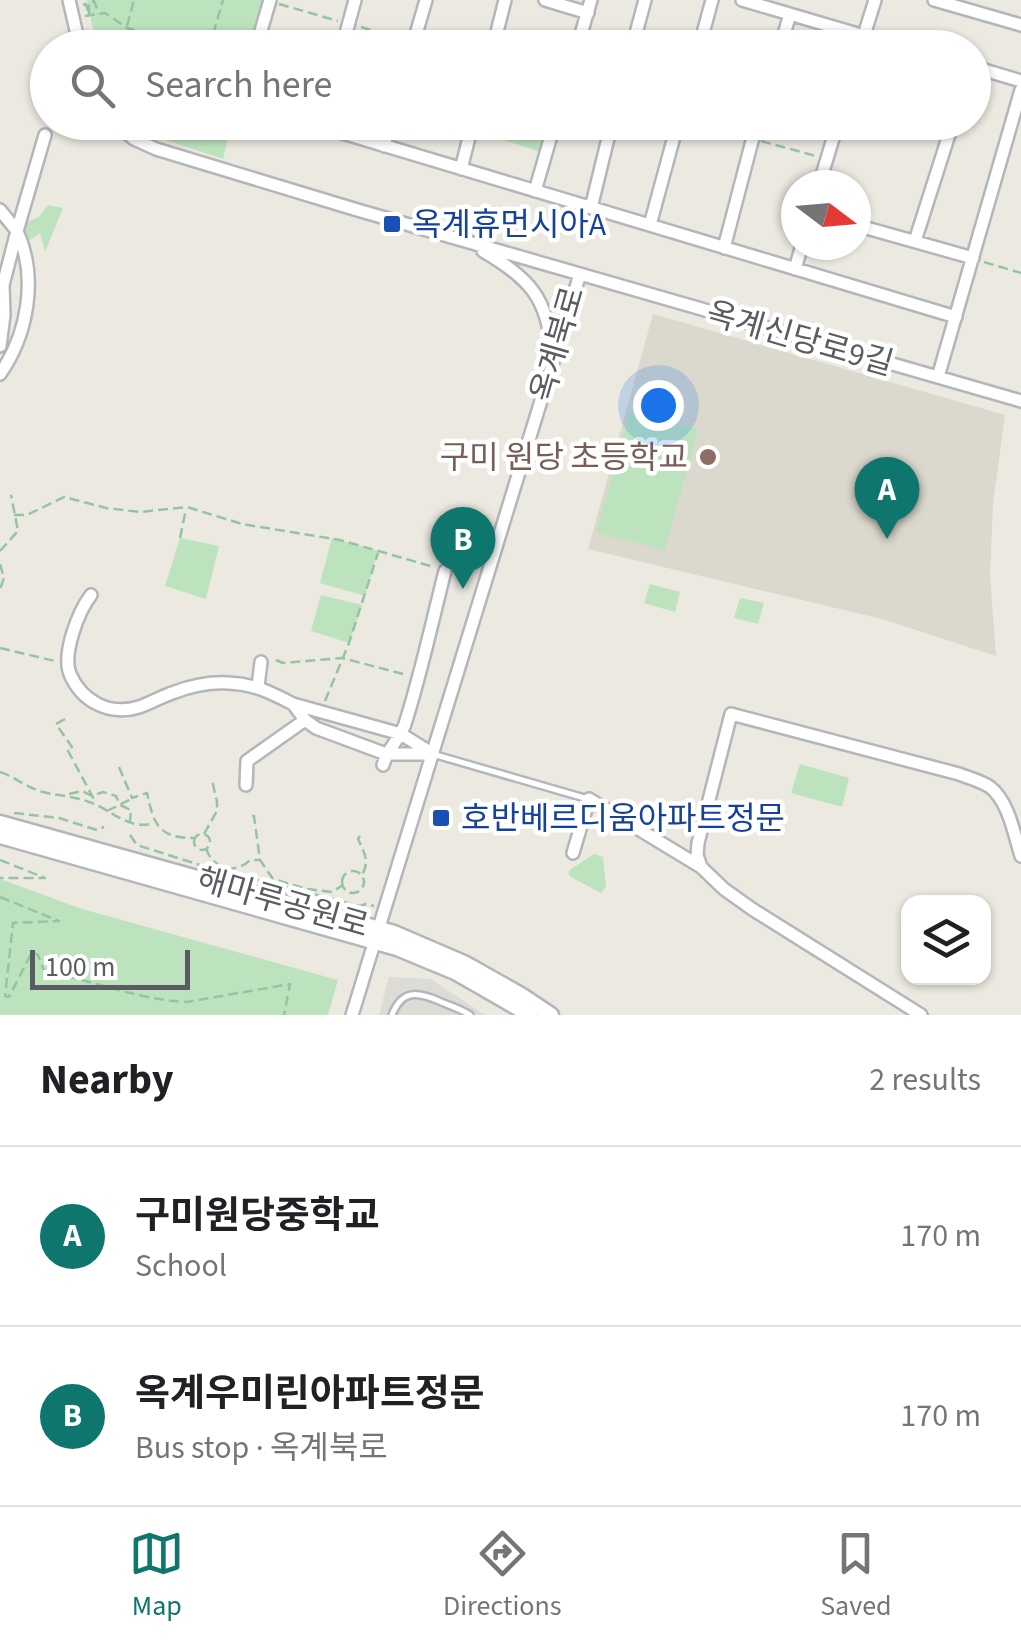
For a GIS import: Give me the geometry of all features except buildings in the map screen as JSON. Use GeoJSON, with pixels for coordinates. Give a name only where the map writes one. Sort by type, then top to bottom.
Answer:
{"type":"FeatureCollection","features":[{"type":"Feature","properties":{"kind":"street"},"geometry":{"type":"LineString","coordinates":[[70,0],[76,30]]}},
{"type":"Feature","properties":{"kind":"street"},"geometry":{"type":"LineString","coordinates":[[261,30],[270,0]]}},
{"type":"Feature","properties":{"kind":"street"},"geometry":{"type":"LineString","coordinates":[[347,30],[355,0]]}},
{"type":"Feature","properties":{"kind":"street"},"geometry":{"type":"LineString","coordinates":[[417,30],[426,0]]}},
{"type":"Feature","properties":{"kind":"street"},"geometry":{"type":"LineString","coordinates":[[498,30],[505,0]]}},
{"type":"Feature","properties":{"kind":"street"},"geometry":{"type":"LineString","coordinates":[[545,0],[590,7]]}},
{"type":"Feature","properties":{"kind":"street"},"geometry":{"type":"LineString","coordinates":[[637,30],[645,0]]}},
{"type":"Feature","properties":{"kind":"street"},"geometry":{"type":"LineString","coordinates":[[704,30],[712,0]]}},
{"type":"Feature","properties":{"kind":"street"},"geometry":{"type":"LineString","coordinates":[[742,0],[831,30]]}},
{"type":"Feature","properties":{"kind":"street"},"geometry":{"type":"LineString","coordinates":[[866,30],[875,0]]}},
{"type":"Feature","properties":{"kind":"street"},"geometry":{"type":"LineString","coordinates":[[934,0],[960,4],[1021,25]]}},
{"type":"Feature","properties":{"kind":"street"},"geometry":{"type":"LineString","coordinates":[[785,30],[790,14]]}},
{"type":"Feature","properties":{"kind":"street"},"geometry":{"type":"LineString","coordinates":[[991,73],[1021,81]]}},
{"type":"Feature","properties":{"kind":"street"},"geometry":{"type":"LineString","coordinates":[[938,377],[1021,90]]}},
{"type":"Feature","properties":{"kind":"street"},"geometry":{"type":"LineString","coordinates":[[0,346],[3,285],[44,140]]}},
{"type":"Feature","properties":{"kind":"street","name":"옥계북로"},"geometry":{"type":"LineString","coordinates":[[136,140],[580,274],[352,1015]]}},
{"type":"Feature","properties":{"kind":"street"},"geometry":{"type":"LineString","coordinates":[[367,140],[956,317]]}},
{"type":"Feature","properties":{"kind":"street"},"geometry":{"type":"LineString","coordinates":[[384,146],[386,140]]}},
{"type":"Feature","properties":{"kind":"street"},"geometry":{"type":"LineString","coordinates":[[460,169],[468,140]]}},
{"type":"Feature","properties":{"kind":"street"},"geometry":{"type":"LineString","coordinates":[[534,191],[550,140]]}},
{"type":"Feature","properties":{"kind":"street"},"geometry":{"type":"LineString","coordinates":[[591,208],[608,140]]}},
{"type":"Feature","properties":{"kind":"street"},"geometry":{"type":"LineString","coordinates":[[650,226],[673,140]]}},
{"type":"Feature","properties":{"kind":"street"},"geometry":{"type":"LineString","coordinates":[[724,248],[752,140]]}},
{"type":"Feature","properties":{"kind":"street"},"geometry":{"type":"LineString","coordinates":[[824,170],[833,140]]}},
{"type":"Feature","properties":{"kind":"street"},"geometry":{"type":"LineString","coordinates":[[915,242],[948,140]]}},
{"type":"Feature","properties":{"kind":"street"},"geometry":{"type":"LineString","coordinates":[[0,210],[17,231],[29,268],[28,294],[12,356],[0,374]]}},
{"type":"Feature","properties":{"kind":"street"},"geometry":{"type":"LineString","coordinates":[[871,229],[972,258]]}},
{"type":"Feature","properties":{"kind":"street"},"geometry":{"type":"LineString","coordinates":[[466,241],[512,268],[540,299],[549,325],[552,352],[548,377]]}},
{"type":"Feature","properties":{"kind":"street"},"geometry":{"type":"LineString","coordinates":[[794,269],[797,260]]}},
{"type":"Feature","properties":{"kind":"street","name":"옥계신당로9길"},"geometry":{"type":"LineString","coordinates":[[580,274],[1021,401]]}},
{"type":"Feature","properties":{"kind":"street"},"geometry":{"type":"LineString","coordinates":[[384,760],[401,734],[445,571]]}},
{"type":"Feature","properties":{"kind":"street"},"geometry":{"type":"LineString","coordinates":[[91,595],[80,612],[66,664],[74,684],[89,700],[103,707],[137,708],[200,685],[226,682],[258,686],[293,704],[401,734],[433,754]]}},
{"type":"Feature","properties":{"kind":"street"},"geometry":{"type":"LineString","coordinates":[[258,686],[261,662]]}},
{"type":"Feature","properties":{"kind":"street"},"geometry":{"type":"LineString","coordinates":[[293,704],[316,728],[384,760],[433,754]]}},
{"type":"Feature","properties":{"kind":"street"},"geometry":{"type":"LineString","coordinates":[[701,867],[698,843],[731,714],[988,785],[1003,802],[1021,856]]}},
{"type":"Feature","properties":{"kind":"street"},"geometry":{"type":"LineString","coordinates":[[246,785],[246,761],[305,720]]}},
{"type":"Feature","properties":{"kind":"street"},"geometry":{"type":"LineString","coordinates":[[573,853],[588,799],[701,867],[752,908],[921,1015]]}},
{"type":"Feature","properties":{"kind":"street","name":"해마루공원로"},"geometry":{"type":"LineString","coordinates":[[0,823],[377,935],[530,1015]]}},
{"type":"Feature","properties":{"kind":"street","name":"해마루공원로"},"geometry":{"type":"LineString","coordinates":[[0,836],[427,946],[466,964],[551,1015]]}},
{"type":"Feature","properties":{"kind":"lane"},"geometry":{"type":"LineString","coordinates":[[433,754],[588,799]]}},
{"type":"Feature","properties":{"kind":"lane"},"geometry":{"type":"LineString","coordinates":[[392,1015],[402,998],[414,994],[466,1014]]}},
{"type":"Feature","properties":{"kind":"path"},"geometry":{"type":"LineString","coordinates":[[127,28],[134,0]]}},
{"type":"Feature","properties":{"kind":"path"},"geometry":{"type":"LineString","coordinates":[[214,30],[223,0]]}},
{"type":"Feature","properties":{"kind":"path"},"geometry":{"type":"LineString","coordinates":[[99,14],[94,1],[89,3],[89,16],[99,14],[105,12],[134,30]]}},
{"type":"Feature","properties":{"kind":"path"},"geometry":{"type":"LineString","coordinates":[[972,258],[1021,272]]}},
{"type":"Feature","properties":{"kind":"path"},"geometry":{"type":"LineString","coordinates":[[0,551],[18,531],[11,496]]}},
{"type":"Feature","properties":{"kind":"path"},"geometry":{"type":"LineString","coordinates":[[14,515],[28,514],[64,497],[140,512],[187,507],[242,524],[340,540],[445,571]]}},
{"type":"Feature","properties":{"kind":"path"},"geometry":{"type":"LineString","coordinates":[[180,538],[187,507]]}},
{"type":"Feature","properties":{"kind":"path"},"geometry":{"type":"LineString","coordinates":[[320,712],[378,552]]}},
{"type":"Feature","properties":{"kind":"path"},"geometry":{"type":"LineString","coordinates":[[0,564],[4,578],[0,589]]}},
{"type":"Feature","properties":{"kind":"path"},"geometry":{"type":"LineString","coordinates":[[0,648],[66,664]]}},
{"type":"Feature","properties":{"kind":"path"},"geometry":{"type":"LineString","coordinates":[[276,660],[283,663],[342,658],[418,678]]}},
{"type":"Feature","properties":{"kind":"path"},"geometry":{"type":"LineString","coordinates":[[65,719],[56,724],[72,746],[67,749],[97,805]]}},
{"type":"Feature","properties":{"kind":"path"},"geometry":{"type":"LineString","coordinates":[[119,766],[132,798]]}},
{"type":"Feature","properties":{"kind":"path"},"geometry":{"type":"LineString","coordinates":[[0,772],[40,792],[97,805],[111,816],[146,826],[154,823]]}},
{"type":"Feature","properties":{"kind":"path"},"geometry":{"type":"LineString","coordinates":[[204,834],[216,811],[212,780]]}},
{"type":"Feature","properties":{"kind":"path"},"geometry":{"type":"LineString","coordinates":[[66,796],[76,791],[92,796],[112,794],[131,810],[130,822]]}},
{"type":"Feature","properties":{"kind":"path"},"geometry":{"type":"LineString","coordinates":[[107,812],[146,792],[158,830],[194,838]]}},
{"type":"Feature","properties":{"kind":"path"},"geometry":{"type":"LineString","coordinates":[[0,810],[59,818],[97,830],[104,827]]}},
{"type":"Feature","properties":{"kind":"path"},"geometry":{"type":"LineString","coordinates":[[252,816],[260,860],[272,878],[332,892],[343,885]]}},
{"type":"Feature","properties":{"kind":"path"},"geometry":{"type":"LineString","coordinates":[[194,838],[204,834],[210,839],[206,848],[209,857],[235,870],[250,860],[260,860]]}},
{"type":"Feature","properties":{"kind":"path"},"geometry":{"type":"LineString","coordinates":[[130,835],[138,845],[203,866],[385,910]]}},
{"type":"Feature","properties":{"kind":"path"},"geometry":{"type":"LineString","coordinates":[[360,836],[367,858],[362,875],[364,885],[357,893],[347,891],[343,885],[348,873],[362,875]]}},
{"type":"Feature","properties":{"kind":"path"},"geometry":{"type":"LineString","coordinates":[[194,838],[196,848],[206,848]]}},
{"type":"Feature","properties":{"kind":"path"},"geometry":{"type":"LineString","coordinates":[[0,860],[45,878],[0,878]]}},
{"type":"Feature","properties":{"kind":"path"},"geometry":{"type":"LineString","coordinates":[[0,897],[59,921],[13,923],[5,996],[9,997],[32,952],[38,955],[44,972],[170,1002],[290,984],[284,1015]]}},
{"type":"Feature","properties":{"kind":"shaded area"},"geometry":{"type":"Polygon","coordinates":[[[653,314],[1005,415],[993,503],[990,576],[996,656],[882,619],[588,549],[653,314]]]}},
{"type":"Feature","properties":{"kind":"shaded area"},"geometry":{"type":"Polygon","coordinates":[[[389,977],[431,979],[485,1015],[379,1015],[389,977]]]}},
{"type":"Feature","properties":{"kind":"green space"},"geometry":{"type":"Polygon","coordinates":[[[87,0],[264,0],[256,30],[93,30],[87,0]]]}},
{"type":"Feature","properties":{"kind":"green space"},"geometry":{"type":"Polygon","coordinates":[[[165,140],[228,140],[223,159],[165,140]]]}},
{"type":"Feature","properties":{"kind":"green space"},"geometry":{"type":"Polygon","coordinates":[[[504,140],[543,140],[540,152],[504,140]]]}},
{"type":"Feature","properties":{"kind":"green space"},"geometry":{"type":"Polygon","coordinates":[[[48,205],[63,208],[45,252],[40,233],[28,241],[22,224],[39,217],[48,205]]]}},
{"type":"Feature","properties":{"kind":"green space"},"geometry":{"type":"Polygon","coordinates":[[[630,412],[698,429],[665,550],[596,533],[630,412]]]}},
{"type":"Feature","properties":{"kind":"green space"},"geometry":{"type":"Polygon","coordinates":[[[180,538],[219,546],[206,599],[165,586],[180,538]]]}},
{"type":"Feature","properties":{"kind":"green space"},"geometry":{"type":"Polygon","coordinates":[[[332,538],[378,551],[365,596],[320,583],[332,538]]]}},
{"type":"Feature","properties":{"kind":"green space"},"geometry":{"type":"Polygon","coordinates":[[[650,584],[680,592],[675,612],[644,603],[650,584]]]}},
{"type":"Feature","properties":{"kind":"green space"},"geometry":{"type":"Polygon","coordinates":[[[321,595],[362,605],[349,643],[311,631],[321,595]]]}},
{"type":"Feature","properties":{"kind":"green space"},"geometry":{"type":"Polygon","coordinates":[[[740,598],[764,603],[758,624],[734,618],[740,598]]]}},
{"type":"Feature","properties":{"kind":"green space"},"geometry":{"type":"Polygon","coordinates":[[[800,764],[849,778],[842,807],[791,793],[800,764]]]}},
{"type":"Feature","properties":{"kind":"green space"},"geometry":{"type":"Polygon","coordinates":[[[594,854],[603,857],[606,887],[601,893],[568,873],[594,854]]]}},
{"type":"Feature","properties":{"kind":"green space"},"geometry":{"type":"Polygon","coordinates":[[[0,879],[82,909],[338,980],[328,1015],[0,1015],[0,879]]]}},
{"type":"Feature","properties":{"kind":"place","name":"옥계휴먼시아A"},"geometry":{"type":"Point","coordinates":[392,224]}},
{"type":"Feature","properties":{"kind":"place","name":"구미 원당 초등학교"},"geometry":{"type":"Point","coordinates":[708,457]}},
{"type":"Feature","properties":{"kind":"place","name":"구미원당중학교"},"geometry":{"type":"Point","coordinates":[887,539]}},
{"type":"Feature","properties":{"kind":"place","name":"옥계우미린아파트정문"},"geometry":{"type":"Point","coordinates":[463,589]}},
{"type":"Feature","properties":{"kind":"place","name":"호반베르디움아파트정문"},"geometry":{"type":"Point","coordinates":[441,818]}}]}
